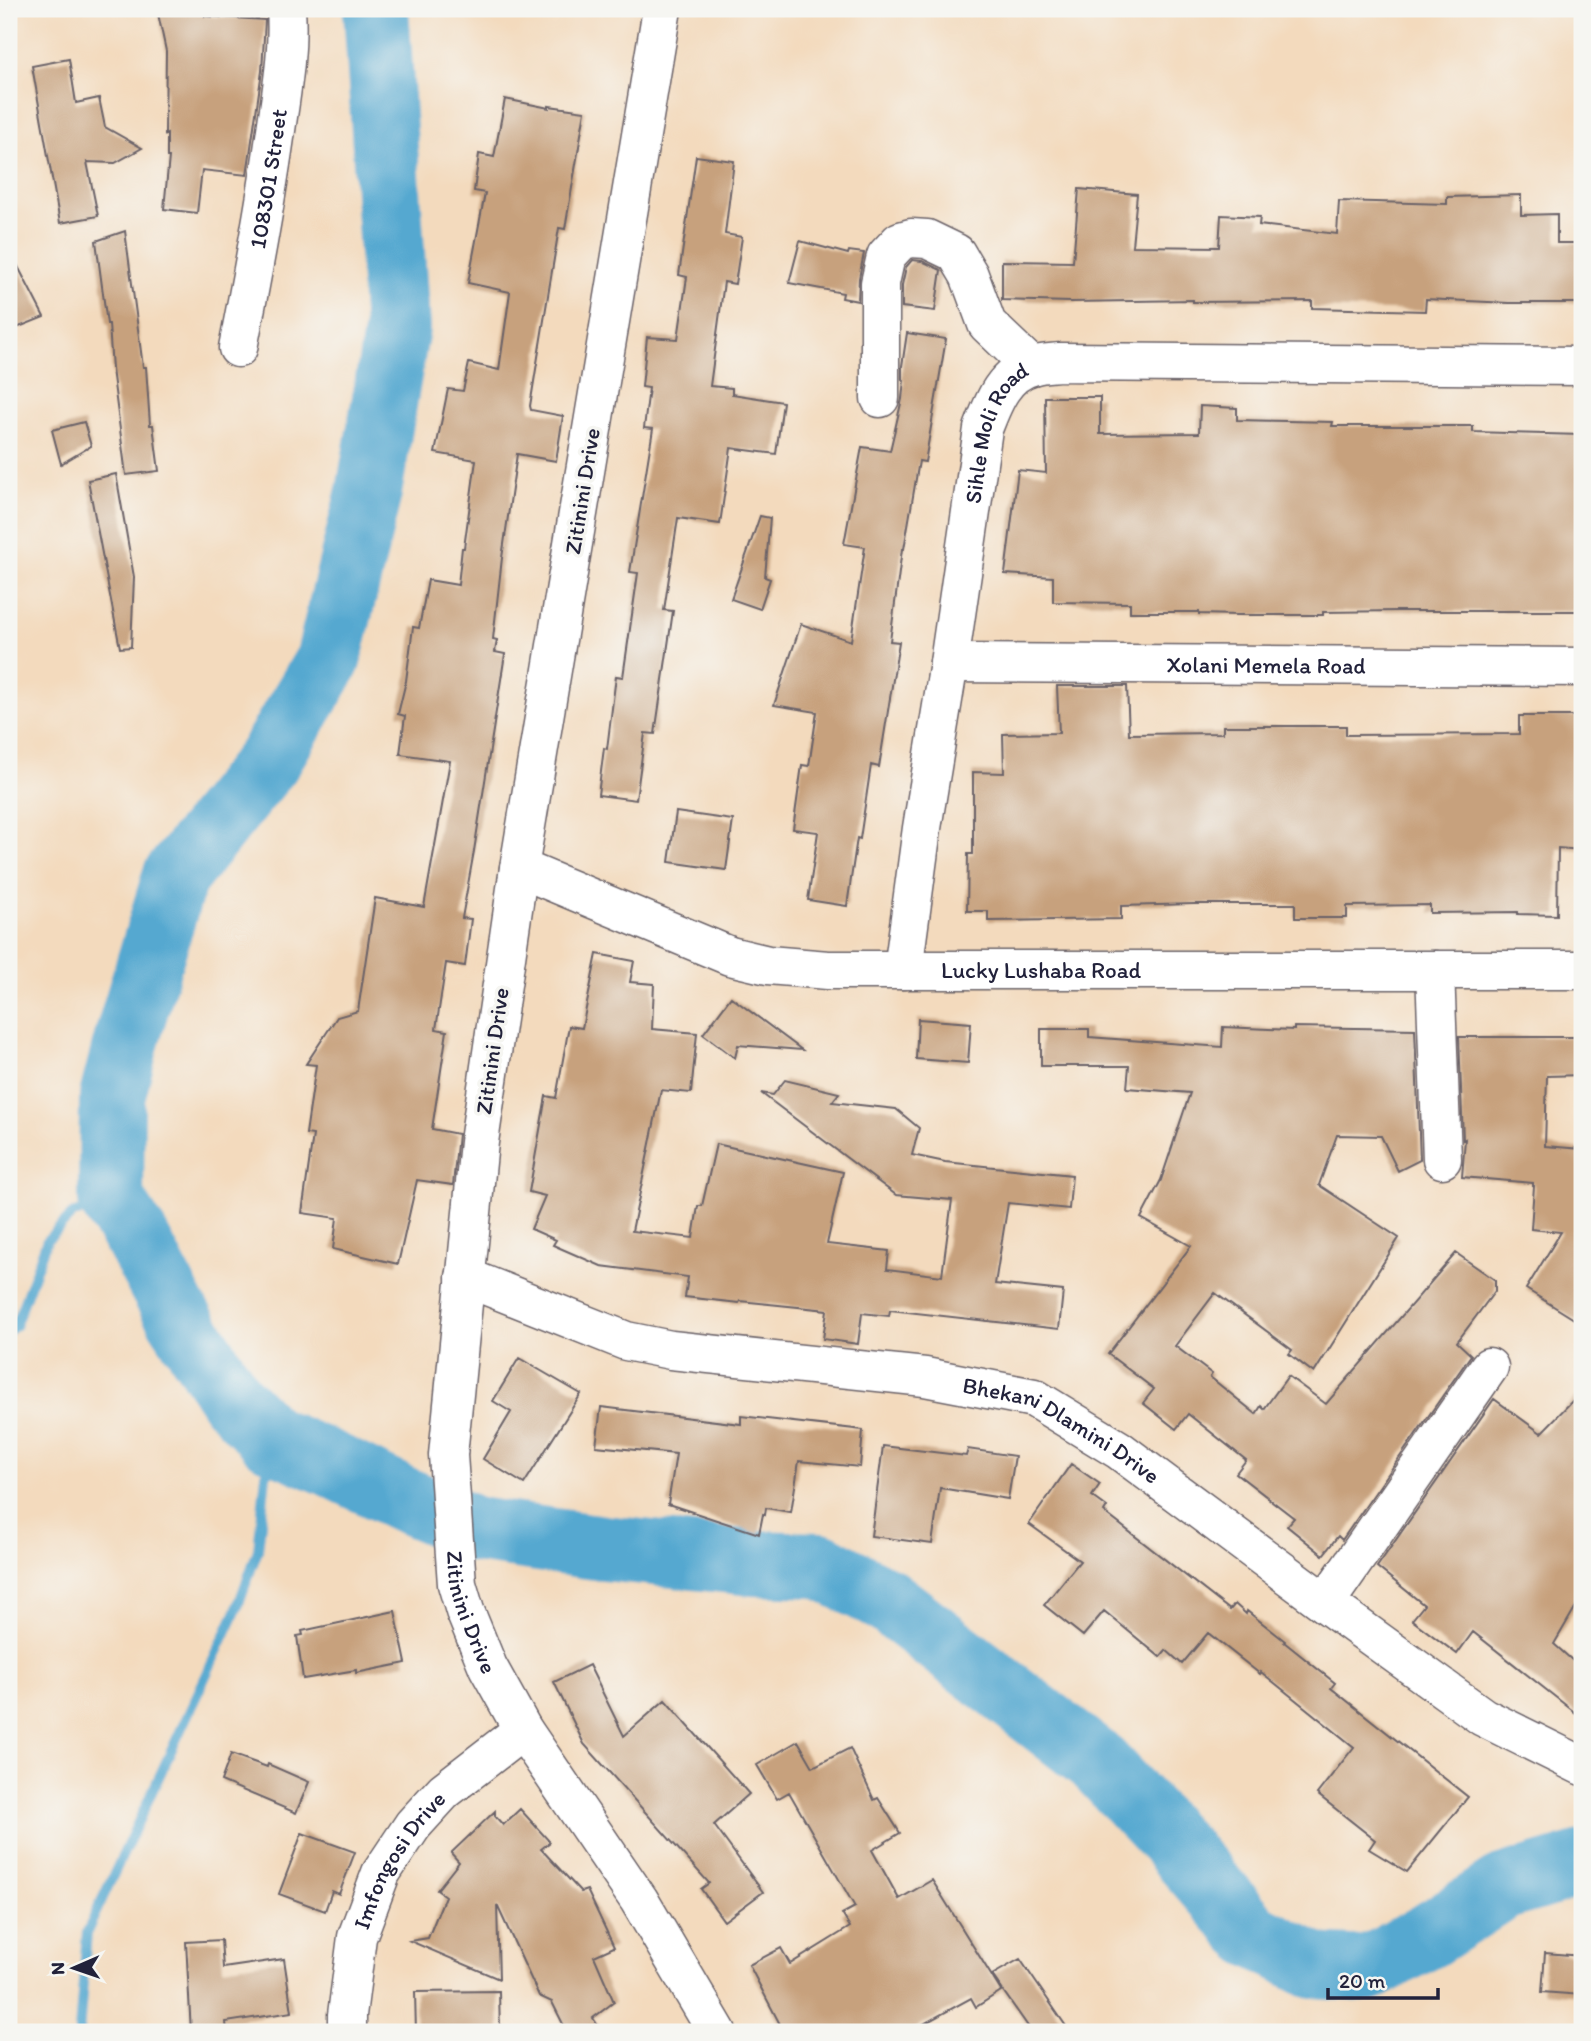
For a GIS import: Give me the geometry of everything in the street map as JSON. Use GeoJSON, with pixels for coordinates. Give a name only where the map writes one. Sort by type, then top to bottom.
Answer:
{"type":"FeatureCollection","features":[{"type":"Feature","properties":{"kind":"street","name":"108301 Street"},"geometry":{"type":"LineString","coordinates":[[238,348],[265,208],[282,92],[288,30],[286,9]]}},
{"type":"Feature","properties":{"kind":"street","name":"Zitinini Drive"},"geometry":{"type":"LineString","coordinates":[[662,9],[519,868],[479,1142],[448,1455],[457,1584],[488,1667],[523,1730],[639,1900],[717,2032]]}},
{"type":"Feature","properties":{"kind":"street"},"geometry":{"type":"LineString","coordinates":[[880,398],[880,283],[886,256],[900,241],[911,237],[927,239],[956,253],[969,275],[987,324],[1031,366]]}},
{"type":"Feature","properties":{"kind":"street","name":"Sihle Moli Road"},"geometry":{"type":"LineString","coordinates":[[903,970],[983,429],[995,397],[1012,376],[1031,366],[1060,362],[1582,366]]}},
{"type":"Feature","properties":{"kind":"street","name":"Xolani Memela Road"},"geometry":{"type":"LineString","coordinates":[[949,663],[1582,667]]}},
{"type":"Feature","properties":{"kind":"street","name":"Lucky Lushaba Road"},"geometry":{"type":"LineString","coordinates":[[519,868],[730,956],[768,965],[828,970],[1582,970]]}},
{"type":"Feature","properties":{"kind":"street"},"geometry":{"type":"LineString","coordinates":[[1435,970],[1442,1159]]}},
{"type":"Feature","properties":{"kind":"street","name":"Bhekani Dlamini Drive"},"geometry":{"type":"LineString","coordinates":[[465,1277],[626,1340],[671,1350],[925,1377],[1034,1398],[1119,1450],[1483,1717],[1582,1766]]}},
{"type":"Feature","properties":{"kind":"street"},"geometry":{"type":"LineString","coordinates":[[1325,1603],[1489,1367]]}},
{"type":"Feature","properties":{"kind":"street","name":"Imfongosi Drive"},"geometry":{"type":"LineString","coordinates":[[347,2032],[357,1937],[381,1872],[412,1825],[444,1791],[523,1730]]}},
{"type":"Feature","properties":{"kind":"building"},"geometry":{"type":"Polygon","coordinates":[[[157,9],[204,9],[205,16],[265,20],[262,71],[247,175],[202,170],[197,213],[164,209],[169,157],[167,134],[165,135],[166,51],[157,9]]]}},
{"type":"Feature","properties":{"kind":"building"},"geometry":{"type":"Polygon","coordinates":[[[69,59],[76,103],[99,98],[105,127],[142,148],[115,163],[87,162],[98,216],[60,223],[32,66],[69,59]]]}},
{"type":"Feature","properties":{"kind":"building"},"geometry":{"type":"Polygon","coordinates":[[[505,99],[549,108],[585,111],[565,229],[559,228],[530,406],[531,410],[563,416],[556,461],[517,454],[502,558],[493,639],[497,640],[495,652],[505,654],[462,918],[471,919],[465,966],[446,963],[436,1029],[447,1031],[432,1129],[458,1134],[453,1185],[417,1180],[398,1264],[333,1249],[337,1218],[302,1213],[313,1135],[306,1134],[316,1065],[306,1064],[337,1017],[358,1011],[375,898],[424,907],[450,761],[400,754],[405,716],[398,714],[406,681],[413,627],[419,628],[428,580],[458,585],[464,548],[476,460],[435,453],[448,389],[463,391],[469,363],[499,370],[510,292],[468,283],[485,193],[474,191],[479,154],[494,157],[505,99]]]}},
{"type":"Feature","properties":{"kind":"building"},"geometry":{"type":"Polygon","coordinates":[[[696,156],[734,161],[725,234],[742,237],[735,284],[724,282],[710,386],[732,388],[732,394],[783,402],[776,454],[731,448],[720,524],[678,518],[664,610],[673,611],[655,734],[645,733],[636,800],[598,795],[616,676],[623,677],[638,573],[630,572],[653,429],[644,428],[649,388],[642,387],[647,337],[678,339],[687,277],[679,275],[696,156]]]}},
{"type":"Feature","properties":{"kind":"building"},"geometry":{"type":"Polygon","coordinates":[[[1079,189],[1137,194],[1132,246],[1219,247],[1221,215],[1260,217],[1259,225],[1337,234],[1339,201],[1447,204],[1447,197],[1521,195],[1521,215],[1557,214],[1557,243],[1580,243],[1580,303],[1426,299],[1425,311],[1312,308],[1312,301],[1002,300],[1002,261],[1073,262],[1079,189]]]}},
{"type":"Feature","properties":{"kind":"building"},"geometry":{"type":"Polygon","coordinates":[[[125,231],[143,367],[146,367],[150,425],[153,425],[159,471],[126,475],[109,324],[96,241],[125,231]]]}},
{"type":"Feature","properties":{"kind":"building"},"geometry":{"type":"Polygon","coordinates":[[[800,241],[848,254],[849,251],[864,253],[858,301],[842,298],[843,293],[789,283],[800,241]]]}},
{"type":"Feature","properties":{"kind":"building"},"geometry":{"type":"Polygon","coordinates":[[[9,249],[44,317],[9,331],[9,249]]]}},
{"type":"Feature","properties":{"kind":"building"},"geometry":{"type":"Polygon","coordinates":[[[912,260],[922,261],[941,270],[935,311],[902,307],[902,285],[906,267],[912,260]]]}},
{"type":"Feature","properties":{"kind":"building"},"geometry":{"type":"Polygon","coordinates":[[[907,333],[946,339],[925,462],[919,461],[902,549],[890,641],[899,642],[879,767],[871,765],[847,906],[808,900],[818,832],[793,829],[802,765],[809,766],[817,712],[774,705],[801,624],[851,641],[865,547],[844,544],[862,447],[890,451],[902,399],[902,366],[907,333]]]}},
{"type":"Feature","properties":{"kind":"building"},"geometry":{"type":"Polygon","coordinates":[[[1045,397],[1100,397],[1100,434],[1199,433],[1200,406],[1237,408],[1237,420],[1333,422],[1332,426],[1473,426],[1473,432],[1582,435],[1582,511],[1579,511],[1582,611],[1398,611],[1323,612],[1323,615],[1238,615],[1130,612],[1130,603],[1053,602],[1053,577],[1005,574],[1018,470],[1046,473],[1045,397]]]}},
{"type":"Feature","properties":{"kind":"building"},"geometry":{"type":"Polygon","coordinates":[[[84,422],[91,446],[61,464],[52,430],[84,422]]]}},
{"type":"Feature","properties":{"kind":"building"},"geometry":{"type":"Polygon","coordinates":[[[116,474],[134,577],[131,647],[120,648],[88,480],[116,474]]]}},
{"type":"Feature","properties":{"kind":"building"},"geometry":{"type":"Polygon","coordinates":[[[760,516],[770,518],[765,577],[770,579],[760,609],[731,599],[760,516]]]}},
{"type":"Feature","properties":{"kind":"building"},"geometry":{"type":"Polygon","coordinates":[[[1057,686],[1127,686],[1129,734],[1223,733],[1223,726],[1346,726],[1346,735],[1519,734],[1519,716],[1582,716],[1582,850],[1558,848],[1557,915],[1518,912],[1430,913],[1430,905],[1347,906],[1347,918],[1295,918],[1295,904],[1194,904],[1121,906],[1121,919],[988,921],[988,911],[967,911],[968,854],[973,854],[973,772],[1004,773],[1003,734],[1059,733],[1057,686]]]}},
{"type":"Feature","properties":{"kind":"building"},"geometry":{"type":"Polygon","coordinates":[[[676,812],[733,820],[726,870],[669,862],[676,812]]]}},
{"type":"Feature","properties":{"kind":"building"},"geometry":{"type":"Polygon","coordinates":[[[597,954],[634,961],[630,982],[654,984],[652,1029],[697,1033],[691,1093],[661,1090],[632,1231],[693,1238],[698,1206],[702,1206],[716,1144],[843,1172],[827,1244],[889,1251],[887,1269],[942,1276],[952,1200],[896,1195],[761,1093],[773,1095],[785,1080],[839,1093],[832,1102],[896,1109],[919,1128],[912,1155],[945,1162],[1072,1175],[1069,1209],[1008,1203],[995,1284],[1063,1291],[1059,1329],[890,1310],[889,1316],[862,1313],[858,1344],[823,1339],[827,1310],[685,1297],[688,1277],[601,1266],[553,1245],[556,1240],[531,1229],[545,1196],[529,1192],[546,1096],[556,1098],[569,1026],[582,1028],[597,954]]]}},
{"type":"Feature","properties":{"kind":"building"},"geometry":{"type":"Polygon","coordinates":[[[731,997],[802,1050],[738,1045],[735,1058],[703,1034],[731,997]]]}},
{"type":"Feature","properties":{"kind":"building"},"geometry":{"type":"Polygon","coordinates":[[[918,1019],[971,1023],[968,1063],[916,1059],[918,1019]]]}},
{"type":"Feature","properties":{"kind":"building"},"geometry":{"type":"Polygon","coordinates":[[[1223,1027],[1294,1030],[1294,1027],[1415,1029],[1420,1160],[1398,1171],[1381,1136],[1337,1135],[1319,1185],[1399,1238],[1314,1373],[1289,1354],[1292,1350],[1215,1293],[1175,1346],[1212,1374],[1210,1377],[1256,1414],[1261,1406],[1264,1409],[1288,1376],[1326,1404],[1456,1253],[1495,1280],[1495,1291],[1457,1342],[1471,1355],[1342,1540],[1338,1536],[1323,1555],[1287,1526],[1294,1518],[1236,1473],[1246,1460],[1188,1414],[1176,1429],[1143,1403],[1154,1389],[1108,1354],[1191,1246],[1141,1218],[1161,1180],[1190,1093],[1127,1088],[1129,1066],[1041,1066],[1041,1029],[1089,1029],[1089,1037],[1222,1047],[1223,1027]]]}},
{"type":"Feature","properties":{"kind":"building"},"geometry":{"type":"Polygon","coordinates":[[[1459,1037],[1582,1037],[1582,1075],[1547,1076],[1545,1146],[1582,1149],[1582,1324],[1526,1289],[1561,1232],[1531,1229],[1533,1183],[1462,1177],[1465,1139],[1463,1140],[1459,1037]]]}},
{"type":"Feature","properties":{"kind":"building"},"geometry":{"type":"Polygon","coordinates":[[[519,1358],[581,1394],[524,1484],[483,1459],[511,1412],[493,1401],[519,1358]]]}},
{"type":"Feature","properties":{"kind":"building"},"geometry":{"type":"Polygon","coordinates":[[[1582,1391],[1582,1596],[1554,1644],[1582,1669],[1582,1718],[1473,1632],[1457,1654],[1412,1620],[1424,1605],[1377,1567],[1494,1399],[1541,1433],[1582,1391]]]}},
{"type":"Feature","properties":{"kind":"building"},"geometry":{"type":"Polygon","coordinates":[[[601,1407],[741,1424],[741,1416],[863,1430],[860,1467],[799,1461],[791,1512],[766,1508],[759,1534],[668,1504],[676,1454],[596,1446],[601,1407]]]}},
{"type":"Feature","properties":{"kind":"building"},"geometry":{"type":"Polygon","coordinates":[[[883,1446],[966,1456],[968,1449],[1015,1456],[1008,1499],[940,1488],[932,1544],[871,1536],[883,1446]]]}},
{"type":"Feature","properties":{"kind":"building"},"geometry":{"type":"Polygon","coordinates":[[[1071,1464],[1100,1484],[1092,1496],[1107,1507],[1104,1512],[1230,1610],[1235,1604],[1246,1614],[1247,1611],[1335,1683],[1331,1688],[1468,1797],[1407,1872],[1369,1849],[1375,1840],[1317,1794],[1354,1747],[1208,1633],[1182,1664],[1166,1650],[1160,1657],[1104,1611],[1083,1636],[1044,1605],[1080,1561],[1029,1524],[1071,1464]]]}},
{"type":"Feature","properties":{"kind":"building"},"geometry":{"type":"Polygon","coordinates":[[[395,1611],[406,1663],[356,1673],[356,1670],[303,1679],[297,1636],[303,1635],[302,1631],[395,1611]]]}},
{"type":"Feature","properties":{"kind":"building"},"geometry":{"type":"Polygon","coordinates":[[[589,1665],[624,1736],[665,1700],[749,1794],[714,1825],[763,1892],[724,1921],[701,1889],[709,1883],[584,1744],[554,1682],[589,1665]]]}},
{"type":"Feature","properties":{"kind":"building"},"geometry":{"type":"Polygon","coordinates":[[[798,1741],[813,1767],[850,1748],[874,1800],[878,1798],[900,1833],[872,1850],[899,1899],[932,1880],[1001,1991],[976,2007],[971,1998],[909,2032],[784,2032],[749,1965],[781,1948],[790,1964],[850,1927],[842,1914],[855,1907],[789,1792],[777,1799],[757,1765],[798,1741]]]}},
{"type":"Feature","properties":{"kind":"building"},"geometry":{"type":"Polygon","coordinates":[[[231,1754],[267,1767],[268,1764],[309,1782],[296,1813],[221,1781],[231,1754]]]}},
{"type":"Feature","properties":{"kind":"building"},"geometry":{"type":"Polygon","coordinates":[[[520,1809],[550,1842],[541,1849],[581,1892],[587,1890],[614,1947],[594,1956],[614,2002],[593,2018],[602,2032],[567,2032],[552,2002],[539,1996],[497,1905],[499,1979],[410,1941],[428,1938],[445,1896],[437,1890],[459,1862],[451,1853],[495,1811],[495,1816],[503,1825],[520,1809]]]}},
{"type":"Feature","properties":{"kind":"building"},"geometry":{"type":"Polygon","coordinates":[[[302,1833],[355,1852],[339,1894],[332,1891],[325,1911],[279,1894],[302,1833]]]}},
{"type":"Feature","properties":{"kind":"building"},"geometry":{"type":"Polygon","coordinates":[[[221,1940],[223,1968],[284,1959],[292,2012],[226,2022],[227,2032],[191,2032],[186,1942],[221,1940]]]}},
{"type":"Feature","properties":{"kind":"building"},"geometry":{"type":"Polygon","coordinates":[[[1545,1953],[1582,1956],[1582,1995],[1542,1992],[1545,1953]]]}},
{"type":"Feature","properties":{"kind":"building"},"geometry":{"type":"Polygon","coordinates":[[[1020,1959],[1070,2032],[1032,2032],[992,1975],[1020,1959]]]}},
{"type":"Feature","properties":{"kind":"building"},"geometry":{"type":"Polygon","coordinates":[[[499,1991],[500,2032],[416,2032],[415,1992],[499,1991]]]}},
{"type":"Feature","properties":{"kind":"waterway"},"geometry":{"type":"LineString","coordinates":[[376,9],[397,328],[369,492],[328,660],[268,761],[175,877],[112,1097],[111,1199],[137,1239],[179,1318],[232,1399],[270,1438],[476,1530],[603,1548],[753,1563],[820,1565],[886,1600],[1097,1762],[1173,1843],[1252,1934],[1314,1966],[1368,1969],[1428,1936],[1502,1888],[1582,1864]]}},
{"type":"Feature","properties":{"kind":"waterway"},"geometry":{"type":"LineString","coordinates":[[9,1331],[15,1326],[47,1240],[73,1214],[111,1199]]}},
{"type":"Feature","properties":{"kind":"waterway"},"geometry":{"type":"LineString","coordinates":[[79,2032],[87,1932],[236,1611],[258,1550],[270,1438]]}}]}
